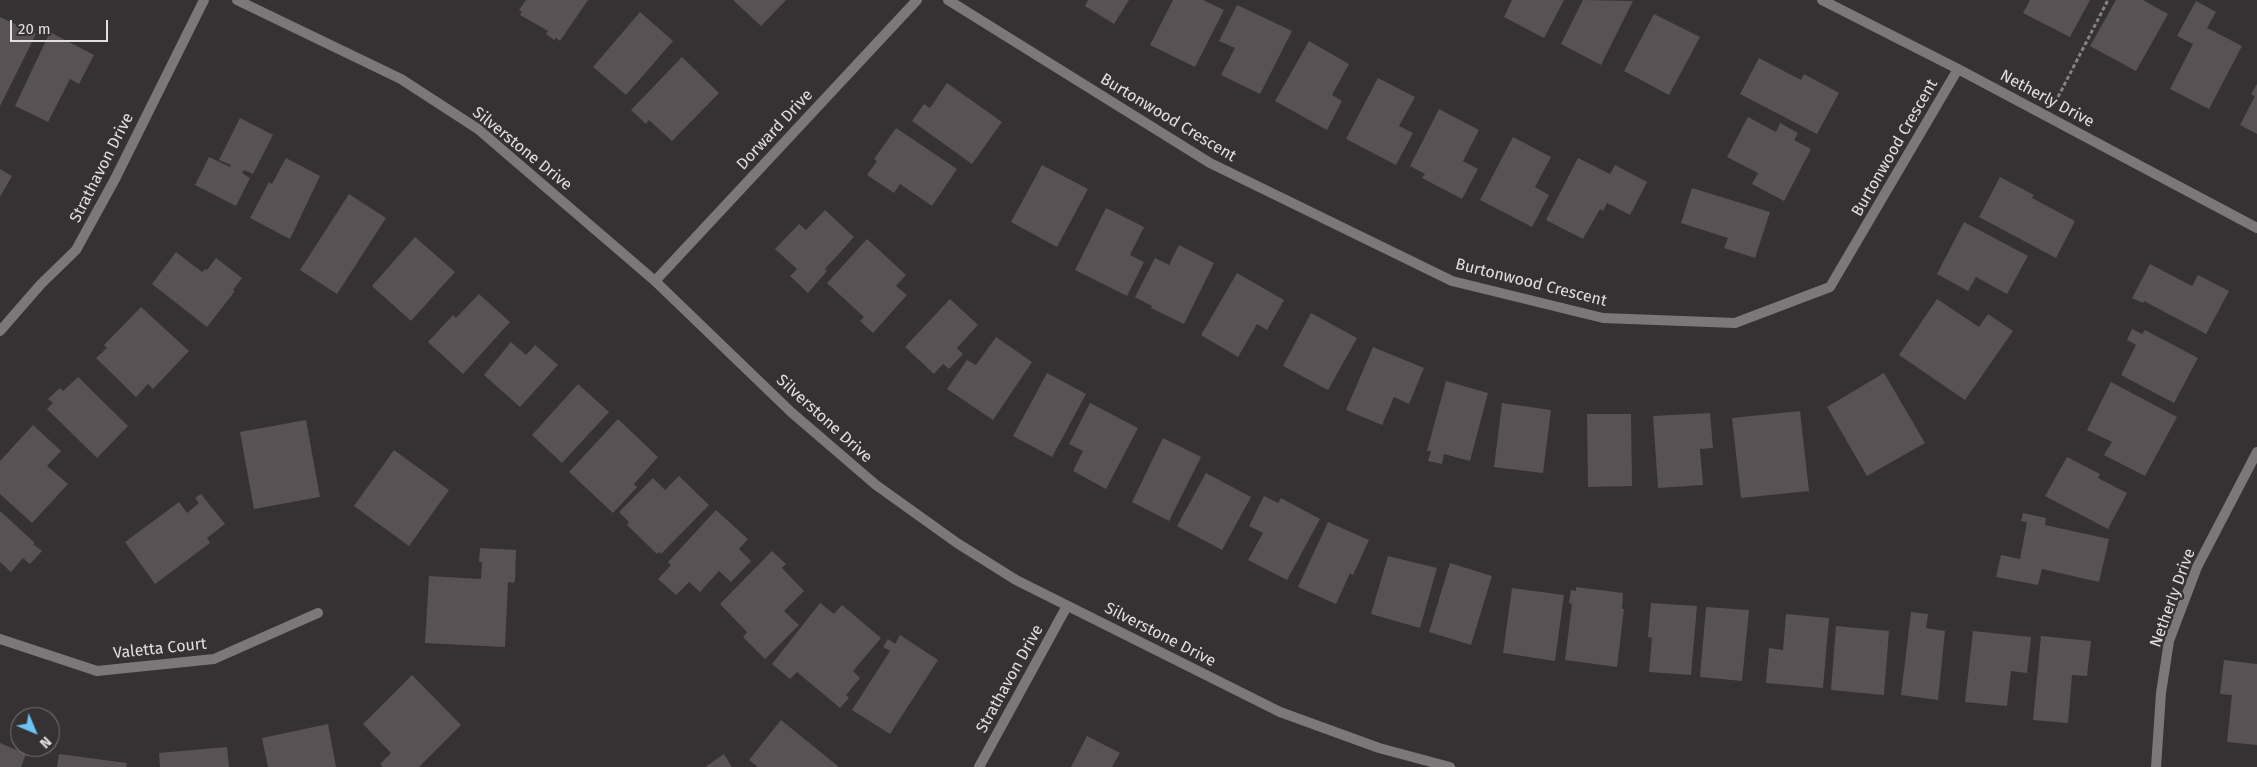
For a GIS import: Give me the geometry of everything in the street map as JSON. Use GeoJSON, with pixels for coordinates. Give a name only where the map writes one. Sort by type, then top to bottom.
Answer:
{"type":"FeatureCollection","features":[{"type":"Feature","properties":{"kind":"street","name":"Strathavon Drive"},"geometry":{"type":"LineString","coordinates":[[0,331],[41,284],[76,250],[115,179],[204,0]]}},
{"type":"Feature","properties":{"kind":"street","name":"Silverstone Drive"},"geometry":{"type":"LineString","coordinates":[[237,0],[401,79],[470,124],[656,281],[791,412],[876,485],[957,543],[1016,580],[1280,712],[1379,748],[1450,767]]}},
{"type":"Feature","properties":{"kind":"street","name":"Dorward Drive"},"geometry":{"type":"LineString","coordinates":[[656,281],[917,0]]}},
{"type":"Feature","properties":{"kind":"street","name":"Burtonwood Crescent"},"geometry":{"type":"LineString","coordinates":[[948,0],[1210,163],[1452,281],[1603,318],[1735,323],[1830,287],[1958,69]]}},
{"type":"Feature","properties":{"kind":"street","name":"Netherly Drive"},"geometry":{"type":"LineString","coordinates":[[1822,0],[1958,69],[2257,228]]}},
{"type":"Feature","properties":{"kind":"street","name":"Netherly Drive"},"geometry":{"type":"LineString","coordinates":[[2156,767],[2161,693],[2170,641],[2196,567],[2257,452]]}},
{"type":"Feature","properties":{"kind":"street","name":"Strathavon Drive"},"geometry":{"type":"LineString","coordinates":[[979,767],[1067,606]]}},
{"type":"Feature","properties":{"kind":"street","name":"Valetta Court"},"geometry":{"type":"LineString","coordinates":[[0,639],[97,671],[214,659],[318,612]]}},
{"type":"Feature","properties":{"kind":"path"},"geometry":{"type":"LineString","coordinates":[[2048,117],[2108,0]]}},
{"type":"Feature","properties":{"kind":"building"},"geometry":{"type":"Polygon","coordinates":[[[526,0],[588,0],[560,41],[556,38],[554,40],[546,34],[548,31],[520,15],[522,12],[519,10],[526,0]]]}},
{"type":"Feature","properties":{"kind":"building"},"geometry":{"type":"Polygon","coordinates":[[[733,0],[786,0],[761,26],[733,0]]]}},
{"type":"Feature","properties":{"kind":"building"},"geometry":{"type":"Polygon","coordinates":[[[1088,0],[1129,0],[1114,24],[1085,6],[1088,0]]]}},
{"type":"Feature","properties":{"kind":"building"},"geometry":{"type":"Polygon","coordinates":[[[1173,0],[1203,0],[1224,10],[1195,67],[1150,45],[1173,0]]]}},
{"type":"Feature","properties":{"kind":"building"},"geometry":{"type":"Polygon","coordinates":[[[1512,0],[1564,0],[1544,38],[1504,17],[1512,0]]]}},
{"type":"Feature","properties":{"kind":"building"},"geometry":{"type":"Polygon","coordinates":[[[1583,0],[1633,1],[1601,65],[1561,44],[1583,0]]]}},
{"type":"Feature","properties":{"kind":"building"},"geometry":{"type":"Polygon","coordinates":[[[2030,0],[2090,0],[2070,37],[2023,13],[2030,0]]]}},
{"type":"Feature","properties":{"kind":"building"},"geometry":{"type":"Polygon","coordinates":[[[2116,0],[2143,0],[2168,14],[2136,71],[2090,46],[2116,0]]]}},
{"type":"Feature","properties":{"kind":"building"},"geometry":{"type":"Polygon","coordinates":[[[2196,1],[2216,12],[2207,28],[2242,46],[2209,109],[2170,89],[2193,44],[2177,36],[2196,1]]]}},
{"type":"Feature","properties":{"kind":"building"},"geometry":{"type":"Polygon","coordinates":[[[1237,5],[1292,31],[1260,94],[1221,75],[1235,48],[1219,41],[1237,5]]]}},
{"type":"Feature","properties":{"kind":"building"},"geometry":{"type":"Polygon","coordinates":[[[640,12],[673,41],[626,95],[593,67],[640,12]]]}},
{"type":"Feature","properties":{"kind":"building"},"geometry":{"type":"Polygon","coordinates":[[[1654,14],[1700,37],[1669,95],[1624,71],[1654,14]]]}},
{"type":"Feature","properties":{"kind":"building"},"geometry":{"type":"Polygon","coordinates":[[[0,17],[36,34],[0,106],[0,17]]]}},
{"type":"Feature","properties":{"kind":"building"},"geometry":{"type":"Polygon","coordinates":[[[50,32],[94,55],[79,84],[70,79],[48,122],[15,106],[50,32]]]}},
{"type":"Feature","properties":{"kind":"building"},"geometry":{"type":"Polygon","coordinates":[[[1309,41],[1349,64],[1332,95],[1342,101],[1327,130],[1275,101],[1309,41]]]}},
{"type":"Feature","properties":{"kind":"building"},"geometry":{"type":"Polygon","coordinates":[[[682,57],[719,93],[672,141],[649,120],[646,124],[631,110],[682,57]]]}},
{"type":"Feature","properties":{"kind":"building"},"geometry":{"type":"Polygon","coordinates":[[[1759,58],[1801,80],[1804,74],[1839,93],[1817,134],[1740,94],[1759,58]]]}},
{"type":"Feature","properties":{"kind":"building"},"geometry":{"type":"Polygon","coordinates":[[[1378,78],[1415,97],[1399,126],[1413,133],[1396,165],[1346,139],[1378,78]]]}},
{"type":"Feature","properties":{"kind":"building"},"geometry":{"type":"Polygon","coordinates":[[[947,83],[1002,122],[972,164],[912,121],[924,104],[930,108],[947,83]]]}},
{"type":"Feature","properties":{"kind":"building"},"geometry":{"type":"Polygon","coordinates":[[[2257,84],[2257,134],[2240,125],[2255,96],[2251,94],[2257,84]]]}},
{"type":"Feature","properties":{"kind":"building"},"geometry":{"type":"Polygon","coordinates":[[[1439,109],[1479,130],[1463,161],[1478,169],[1462,199],[1422,178],[1425,174],[1410,166],[1439,109]]]}},
{"type":"Feature","properties":{"kind":"building"},"geometry":{"type":"Polygon","coordinates":[[[1748,117],[1776,132],[1780,123],[1798,133],[1794,140],[1811,149],[1784,201],[1752,184],[1758,173],[1727,157],[1748,117]]]}},
{"type":"Feature","properties":{"kind":"building"},"geometry":{"type":"Polygon","coordinates":[[[240,118],[273,135],[253,174],[244,170],[242,173],[250,178],[236,206],[195,185],[209,157],[230,167],[231,165],[219,160],[240,118]]]}},
{"type":"Feature","properties":{"kind":"building"},"geometry":{"type":"Polygon","coordinates":[[[896,128],[957,169],[932,206],[900,184],[894,193],[867,175],[877,161],[874,159],[896,128]]]}},
{"type":"Feature","properties":{"kind":"building"},"geometry":{"type":"Polygon","coordinates":[[[1513,137],[1551,157],[1535,187],[1549,195],[1532,227],[1480,200],[1513,137]]]}},
{"type":"Feature","properties":{"kind":"building"},"geometry":{"type":"Polygon","coordinates":[[[286,158],[320,176],[290,239],[250,218],[269,182],[272,184],[286,158]]]}},
{"type":"Feature","properties":{"kind":"building"},"geometry":{"type":"Polygon","coordinates":[[[1578,158],[1610,174],[1615,165],[1647,182],[1630,215],[1607,203],[1603,211],[1600,209],[1583,239],[1546,220],[1578,158]]]}},
{"type":"Feature","properties":{"kind":"building"},"geometry":{"type":"Polygon","coordinates":[[[1042,165],[1088,189],[1057,247],[1011,222],[1042,165]]]}},
{"type":"Feature","properties":{"kind":"building"},"geometry":{"type":"Polygon","coordinates":[[[0,169],[12,176],[0,197],[0,169]]]}},
{"type":"Feature","properties":{"kind":"building"},"geometry":{"type":"Polygon","coordinates":[[[2000,177],[2034,195],[2032,198],[2075,221],[2056,258],[1979,217],[2000,177]]]}},
{"type":"Feature","properties":{"kind":"building"},"geometry":{"type":"Polygon","coordinates":[[[1692,188],[1770,212],[1755,258],[1724,248],[1728,238],[1681,223],[1692,188]]]}},
{"type":"Feature","properties":{"kind":"building"},"geometry":{"type":"Polygon","coordinates":[[[349,194],[386,218],[337,294],[300,270],[349,194]]]}},
{"type":"Feature","properties":{"kind":"building"},"geometry":{"type":"Polygon","coordinates":[[[1106,208],[1144,227],[1130,255],[1144,262],[1127,296],[1075,270],[1106,208]]]}},
{"type":"Feature","properties":{"kind":"building"},"geometry":{"type":"Polygon","coordinates":[[[825,210],[854,237],[825,269],[827,271],[808,293],[790,276],[797,269],[775,249],[799,224],[806,230],[825,210]]]}},
{"type":"Feature","properties":{"kind":"building"},"geometry":{"type":"Polygon","coordinates":[[[1964,222],[2028,256],[2007,294],[1976,277],[1968,291],[1937,274],[1964,222]]]}},
{"type":"Feature","properties":{"kind":"building"},"geometry":{"type":"Polygon","coordinates":[[[415,237],[455,272],[411,321],[372,286],[415,237]]]}},
{"type":"Feature","properties":{"kind":"building"},"geometry":{"type":"Polygon","coordinates":[[[867,239],[906,275],[896,286],[907,295],[873,333],[860,321],[864,317],[827,283],[867,239]]]}},
{"type":"Feature","properties":{"kind":"building"},"geometry":{"type":"Polygon","coordinates":[[[1179,245],[1214,263],[1184,324],[1151,308],[1152,306],[1135,297],[1155,258],[1169,265],[1179,245]]]}},
{"type":"Feature","properties":{"kind":"building"},"geometry":{"type":"Polygon","coordinates":[[[176,252],[202,272],[205,269],[207,270],[216,258],[242,278],[233,290],[235,291],[207,327],[152,284],[176,252]]]}},
{"type":"Feature","properties":{"kind":"building"},"geometry":{"type":"Polygon","coordinates":[[[2150,264],[2192,286],[2198,275],[2229,291],[2206,334],[2144,301],[2143,303],[2132,298],[2150,264]]]}},
{"type":"Feature","properties":{"kind":"building"},"geometry":{"type":"Polygon","coordinates":[[[1237,273],[1284,300],[1267,330],[1257,324],[1238,357],[1201,335],[1237,273]]]}},
{"type":"Feature","properties":{"kind":"building"},"geometry":{"type":"Polygon","coordinates":[[[479,294],[510,322],[463,374],[428,342],[453,315],[456,318],[479,294]]]}},
{"type":"Feature","properties":{"kind":"building"},"geometry":{"type":"Polygon","coordinates":[[[950,299],[978,325],[957,348],[963,354],[949,369],[943,364],[934,374],[905,347],[950,299]]]}},
{"type":"Feature","properties":{"kind":"building"},"geometry":{"type":"Polygon","coordinates":[[[1937,299],[1979,327],[1988,314],[2013,331],[1965,400],[1899,355],[1937,299]]]}},
{"type":"Feature","properties":{"kind":"building"},"geometry":{"type":"Polygon","coordinates":[[[141,307],[189,351],[153,389],[148,384],[136,397],[96,358],[107,348],[104,345],[141,307]]]}},
{"type":"Feature","properties":{"kind":"building"},"geometry":{"type":"Polygon","coordinates":[[[1311,313],[1357,338],[1328,390],[1283,366],[1311,313]]]}},
{"type":"Feature","properties":{"kind":"building"},"geometry":{"type":"Polygon","coordinates":[[[2132,329],[2142,334],[2145,330],[2198,358],[2174,403],[2121,375],[2136,345],[2127,340],[2132,329]]]}},
{"type":"Feature","properties":{"kind":"building"},"geometry":{"type":"Polygon","coordinates":[[[996,337],[1032,362],[993,420],[947,389],[967,360],[976,365],[996,337]]]}},
{"type":"Feature","properties":{"kind":"building"},"geometry":{"type":"Polygon","coordinates":[[[511,342],[526,355],[535,345],[558,365],[520,407],[484,375],[511,342]]]}},
{"type":"Feature","properties":{"kind":"building"},"geometry":{"type":"Polygon","coordinates":[[[1373,347],[1424,368],[1409,404],[1394,397],[1382,425],[1346,410],[1373,347]]]}},
{"type":"Feature","properties":{"kind":"building"},"geometry":{"type":"Polygon","coordinates":[[[1047,373],[1086,394],[1052,457],[1013,436],[1047,373]]]}},
{"type":"Feature","properties":{"kind":"building"},"geometry":{"type":"Polygon","coordinates":[[[1884,373],[1925,443],[1867,476],[1827,407],[1884,373]]]}},
{"type":"Feature","properties":{"kind":"building"},"geometry":{"type":"Polygon","coordinates":[[[78,377],[128,426],[97,458],[47,409],[53,403],[48,399],[60,388],[63,391],[78,377]]]}},
{"type":"Feature","properties":{"kind":"building"},"geometry":{"type":"Polygon","coordinates":[[[1446,381],[1488,393],[1470,461],[1444,454],[1442,464],[1428,461],[1431,451],[1427,451],[1446,381]]]}},
{"type":"Feature","properties":{"kind":"building"},"geometry":{"type":"Polygon","coordinates":[[[2111,382],[2177,417],[2145,476],[2104,455],[2112,442],[2087,430],[2111,382]]]}},
{"type":"Feature","properties":{"kind":"building"},"geometry":{"type":"Polygon","coordinates":[[[578,384],[609,412],[562,463],[532,435],[578,384]]]}},
{"type":"Feature","properties":{"kind":"building"},"geometry":{"type":"Polygon","coordinates":[[[1090,403],[1138,428],[1106,489],[1073,471],[1083,451],[1069,444],[1090,403]]]}},
{"type":"Feature","properties":{"kind":"building"},"geometry":{"type":"Polygon","coordinates":[[[1502,403],[1551,410],[1543,473],[1494,467],[1502,403]]]}},
{"type":"Feature","properties":{"kind":"building"},"geometry":{"type":"Polygon","coordinates":[[[1800,411],[1809,491],[1741,498],[1732,418],[1800,411]]]}},
{"type":"Feature","properties":{"kind":"building"},"geometry":{"type":"Polygon","coordinates":[[[1710,413],[1713,448],[1700,449],[1703,485],[1658,488],[1653,416],[1710,413]]]}},
{"type":"Feature","properties":{"kind":"building"},"geometry":{"type":"Polygon","coordinates":[[[1587,414],[1631,414],[1632,486],[1588,487],[1587,414]]]}},
{"type":"Feature","properties":{"kind":"building"},"geometry":{"type":"Polygon","coordinates":[[[618,419],[658,457],[634,484],[637,487],[613,513],[569,472],[618,419]]]}},
{"type":"Feature","properties":{"kind":"building"},"geometry":{"type":"Polygon","coordinates":[[[306,420],[320,497],[254,509],[240,432],[306,420]]]}},
{"type":"Feature","properties":{"kind":"building"},"geometry":{"type":"Polygon","coordinates":[[[33,425],[61,451],[47,466],[68,484],[32,523],[0,494],[0,461],[33,425]]]}},
{"type":"Feature","properties":{"kind":"building"},"geometry":{"type":"Polygon","coordinates":[[[1163,438],[1201,457],[1169,521],[1132,502],[1163,438]]]}},
{"type":"Feature","properties":{"kind":"building"},"geometry":{"type":"Polygon","coordinates":[[[394,450],[449,490],[409,546],[354,506],[394,450]]]}},
{"type":"Feature","properties":{"kind":"building"},"geometry":{"type":"Polygon","coordinates":[[[2067,457],[2100,474],[2098,478],[2127,493],[2108,529],[2045,496],[2067,457]]]}},
{"type":"Feature","properties":{"kind":"building"},"geometry":{"type":"Polygon","coordinates":[[[1206,473],[1251,497],[1222,550],[1177,526],[1206,473]]]}},
{"type":"Feature","properties":{"kind":"building"},"geometry":{"type":"Polygon","coordinates":[[[679,476],[709,505],[661,554],[659,552],[657,554],[627,525],[629,522],[619,512],[653,478],[665,490],[679,476]]]}},
{"type":"Feature","properties":{"kind":"building"},"geometry":{"type":"Polygon","coordinates":[[[201,494],[225,524],[207,538],[210,543],[155,584],[125,542],[179,502],[187,513],[199,503],[195,498],[201,494]]]}},
{"type":"Feature","properties":{"kind":"building"},"geometry":{"type":"Polygon","coordinates":[[[1264,496],[1278,503],[1281,498],[1320,519],[1287,580],[1248,560],[1263,533],[1249,526],[1264,496]]]}},
{"type":"Feature","properties":{"kind":"building"},"geometry":{"type":"Polygon","coordinates":[[[716,510],[748,539],[739,549],[751,561],[731,582],[719,571],[700,592],[689,582],[676,595],[658,579],[671,565],[668,562],[716,510]]]}},
{"type":"Feature","properties":{"kind":"building"},"geometry":{"type":"Polygon","coordinates":[[[0,511],[42,551],[30,564],[23,558],[11,572],[0,562],[0,511]]]}},
{"type":"Feature","properties":{"kind":"building"},"geometry":{"type":"Polygon","coordinates":[[[2023,513],[2046,518],[2045,525],[2109,539],[2099,582],[2042,569],[2038,585],[1996,577],[2001,555],[2020,559],[2027,522],[2021,521],[2023,513]]]}},
{"type":"Feature","properties":{"kind":"building"},"geometry":{"type":"Polygon","coordinates":[[[1328,522],[1369,540],[1353,575],[1350,573],[1336,604],[1298,587],[1328,522]]]}},
{"type":"Feature","properties":{"kind":"building"},"geometry":{"type":"Polygon","coordinates":[[[480,548],[516,550],[515,580],[514,583],[508,582],[505,647],[425,643],[429,576],[481,579],[482,562],[479,562],[480,548]]]}},
{"type":"Feature","properties":{"kind":"building"},"geometry":{"type":"Polygon","coordinates":[[[772,551],[786,564],[782,568],[804,591],[784,611],[799,625],[765,659],[743,637],[747,632],[720,604],[772,551]]]}},
{"type":"Feature","properties":{"kind":"building"},"geometry":{"type":"Polygon","coordinates":[[[1388,556],[1437,568],[1420,628],[1371,614],[1388,556]]]}},
{"type":"Feature","properties":{"kind":"building"},"geometry":{"type":"Polygon","coordinates":[[[1450,563],[1492,576],[1471,645],[1429,632],[1450,563]]]}},
{"type":"Feature","properties":{"kind":"building"},"geometry":{"type":"Polygon","coordinates":[[[1576,587],[1623,593],[1622,609],[1624,609],[1617,667],[1565,660],[1572,604],[1569,603],[1571,590],[1576,591],[1576,587]]]}},
{"type":"Feature","properties":{"kind":"building"},"geometry":{"type":"Polygon","coordinates":[[[1512,588],[1564,595],[1555,661],[1503,653],[1512,588]]]}},
{"type":"Feature","properties":{"kind":"building"},"geometry":{"type":"Polygon","coordinates":[[[820,603],[834,614],[842,605],[881,638],[853,671],[860,678],[846,695],[849,698],[840,708],[797,672],[790,679],[772,664],[820,603]]]}},
{"type":"Feature","properties":{"kind":"building"},"geometry":{"type":"Polygon","coordinates":[[[1651,603],[1697,606],[1691,675],[1649,672],[1652,638],[1648,637],[1651,603]]]}},
{"type":"Feature","properties":{"kind":"building"},"geometry":{"type":"Polygon","coordinates":[[[1706,607],[1749,610],[1742,681],[1700,677],[1706,607]]]}},
{"type":"Feature","properties":{"kind":"building"},"geometry":{"type":"Polygon","coordinates":[[[1911,612],[1928,614],[1926,628],[1945,631],[1938,700],[1901,695],[1911,612]]]}},
{"type":"Feature","properties":{"kind":"building"},"geometry":{"type":"Polygon","coordinates":[[[1786,614],[1829,618],[1823,688],[1766,683],[1769,648],[1783,650],[1786,614]]]}},
{"type":"Feature","properties":{"kind":"building"},"geometry":{"type":"Polygon","coordinates":[[[1836,626],[1889,631],[1884,695],[1831,690],[1836,626]]]}},
{"type":"Feature","properties":{"kind":"building"},"geometry":{"type":"Polygon","coordinates":[[[1973,631],[2031,637],[2027,673],[2011,671],[2007,706],[1965,702],[1973,631]]]}},
{"type":"Feature","properties":{"kind":"building"},"geometry":{"type":"Polygon","coordinates":[[[900,635],[938,660],[890,734],[852,710],[890,651],[883,647],[888,639],[895,644],[900,635]]]}},
{"type":"Feature","properties":{"kind":"building"},"geometry":{"type":"Polygon","coordinates":[[[2041,636],[2091,641],[2087,676],[2072,675],[2068,723],[2033,720],[2041,636]]]}},
{"type":"Feature","properties":{"kind":"building"},"geometry":{"type":"Polygon","coordinates":[[[2224,660],[2257,664],[2257,745],[2227,742],[2232,695],[2220,694],[2224,660]]]}},
{"type":"Feature","properties":{"kind":"building"},"geometry":{"type":"Polygon","coordinates":[[[412,675],[461,725],[419,767],[383,767],[380,764],[391,753],[363,724],[412,675]]]}},
{"type":"Feature","properties":{"kind":"building"},"geometry":{"type":"Polygon","coordinates":[[[781,720],[839,767],[758,767],[749,760],[781,720]]]}},
{"type":"Feature","properties":{"kind":"building"},"geometry":{"type":"Polygon","coordinates":[[[328,724],[336,767],[268,767],[262,738],[328,724]]]}},
{"type":"Feature","properties":{"kind":"building"},"geometry":{"type":"Polygon","coordinates":[[[1087,736],[1120,753],[1112,767],[1071,767],[1087,736]]]}},
{"type":"Feature","properties":{"kind":"building"},"geometry":{"type":"Polygon","coordinates":[[[0,743],[10,747],[10,757],[25,757],[21,767],[0,767],[0,743]]]}},
{"type":"Feature","properties":{"kind":"building"},"geometry":{"type":"Polygon","coordinates":[[[227,747],[229,767],[160,767],[159,753],[227,747]]]}},
{"type":"Feature","properties":{"kind":"building"},"geometry":{"type":"Polygon","coordinates":[[[60,754],[127,763],[126,767],[57,767],[60,754]]]}},
{"type":"Feature","properties":{"kind":"building"},"geometry":{"type":"Polygon","coordinates":[[[724,754],[732,767],[705,767],[724,754]]]}}]}
